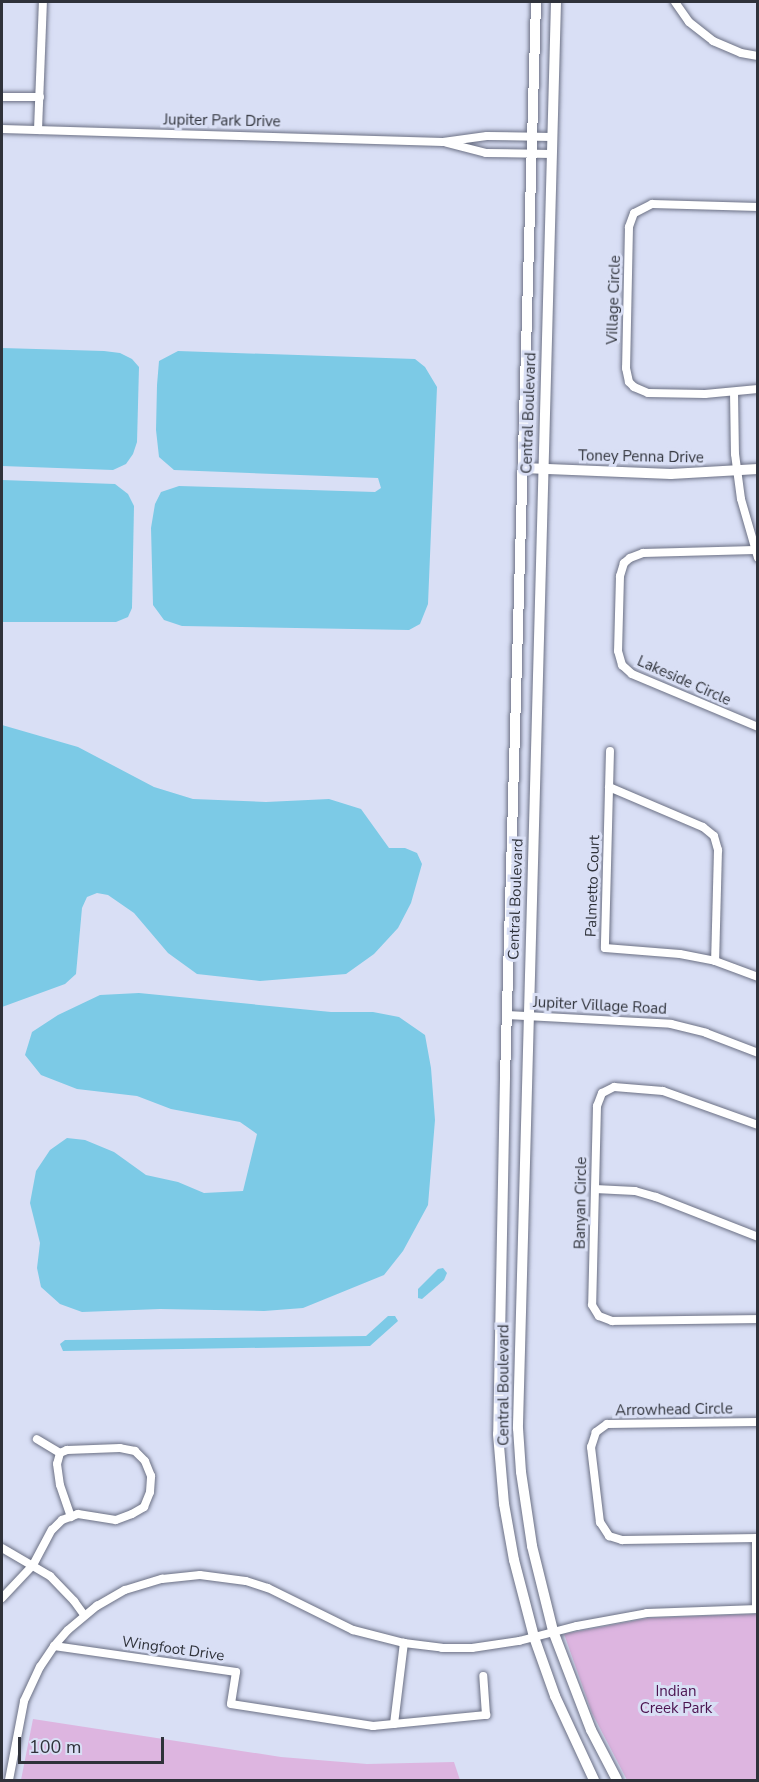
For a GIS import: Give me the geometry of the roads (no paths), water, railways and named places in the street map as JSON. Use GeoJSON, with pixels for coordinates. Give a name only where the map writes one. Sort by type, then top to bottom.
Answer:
{"type":"FeatureCollection","features":[{"type":"Feature","properties":{"kind":"street"},"geometry":{"type":"LineString","coordinates":[[38,130],[43,2]]}},
{"type":"Feature","properties":{"kind":"street","name":"Central Boulevard"},"geometry":{"type":"LineString","coordinates":[[536,2],[507,1015],[498,1434],[508,1526],[534,1637],[555,1696],[594,1780]]}},
{"type":"Feature","properties":{"kind":"street","name":"Central Boulevard"},"geometry":{"type":"LineString","coordinates":[[556,2],[518,1428],[521,1472],[532,1546],[553,1632],[582,1710],[616,1780]]}},
{"type":"Feature","properties":{"kind":"street"},"geometry":{"type":"LineString","coordinates":[[675,2],[689,22],[713,41],[741,53],[758,56]]}},
{"type":"Feature","properties":{"kind":"street"},"geometry":{"type":"LineString","coordinates":[[2,98],[40,97]]}},
{"type":"Feature","properties":{"kind":"street","name":"Jupiter Park Drive"},"geometry":{"type":"LineString","coordinates":[[2,129],[442,142],[487,136],[552,137]]}},
{"type":"Feature","properties":{"kind":"street","name":"Jupiter Park Drive"},"geometry":{"type":"LineString","coordinates":[[442,142],[486,153],[552,154]]}},
{"type":"Feature","properties":{"kind":"street","name":"Village Circle"},"geometry":{"type":"LineString","coordinates":[[758,207],[652,204],[634,213],[629,227],[626,368],[629,382],[648,393],[734,392],[758,389]]}},
{"type":"Feature","properties":{"kind":"street"},"geometry":{"type":"LineString","coordinates":[[734,392],[737,472],[741,499],[756,554]]}},
{"type":"Feature","properties":{"kind":"street","name":"Toney Penna Drive"},"geometry":{"type":"LineString","coordinates":[[523,468],[671,474],[758,469]]}},
{"type":"Feature","properties":{"kind":"street","name":"Lakeside Circle"},"geometry":{"type":"LineString","coordinates":[[756,554],[643,553],[630,558],[624,563],[620,576],[618,651],[621,665],[632,674],[758,727]]}},
{"type":"Feature","properties":{"kind":"street","name":"Palmetto Court"},"geometry":{"type":"LineString","coordinates":[[610,751],[605,948],[671,952],[715,962],[758,976]]}},
{"type":"Feature","properties":{"kind":"street"},"geometry":{"type":"LineString","coordinates":[[609,786],[703,827],[714,836],[718,850],[715,962]]}},
{"type":"Feature","properties":{"kind":"street","name":"Jupiter Village Road"},"geometry":{"type":"LineString","coordinates":[[507,1015],[671,1024],[706,1033],[758,1053]]}},
{"type":"Feature","properties":{"kind":"street","name":"Banyan Circle"},"geometry":{"type":"LineString","coordinates":[[758,1125],[663,1091],[639,1088],[608,1089],[599,1099],[597,1106],[592,1305],[599,1316],[612,1321],[758,1319]]}},
{"type":"Feature","properties":{"kind":"street"},"geometry":{"type":"LineString","coordinates":[[595,1189],[649,1195],[758,1237]]}},
{"type":"Feature","properties":{"kind":"street","name":"Arrowhead Circle"},"geometry":{"type":"LineString","coordinates":[[757,1609],[757,1538],[622,1540],[609,1536],[600,1522],[591,1447],[596,1432],[607,1424],[758,1422]]}},
{"type":"Feature","properties":{"kind":"street"},"geometry":{"type":"LineString","coordinates":[[37,1438],[60,1453]]}},
{"type":"Feature","properties":{"kind":"street"},"geometry":{"type":"LineString","coordinates":[[2,1598],[33,1565],[52,1530],[78,1514],[116,1520],[132,1514],[144,1507],[150,1492],[151,1476],[146,1461],[135,1451],[120,1448],[67,1450],[60,1453]]}},
{"type":"Feature","properties":{"kind":"street"},"geometry":{"type":"LineString","coordinates":[[60,1453],[57,1464],[60,1485],[71,1517]]}},
{"type":"Feature","properties":{"kind":"street"},"geometry":{"type":"LineString","coordinates":[[2,1548],[33,1565],[63,1588],[84,1615]]}},
{"type":"Feature","properties":{"kind":"street"},"geometry":{"type":"LineString","coordinates":[[9,1780],[24,1701],[40,1666],[54,1646],[84,1615],[112,1597],[147,1582],[177,1576],[223,1576],[268,1588],[353,1630],[404,1643],[472,1648],[647,1613],[757,1609]]}},
{"type":"Feature","properties":{"kind":"street"},"geometry":{"type":"LineString","coordinates":[[394,1724],[404,1643]]}},
{"type":"Feature","properties":{"kind":"street","name":"Wingfoot Drive"},"geometry":{"type":"LineString","coordinates":[[54,1646],[236,1672],[231,1704],[373,1726],[486,1715],[483,1676]]}},
{"type":"Feature","properties":{"kind":"water"},"geometry":{"type":"Polygon","coordinates":[[[2,348],[104,351],[120,353],[132,359],[139,367],[137,442],[126,464],[113,470],[2,466],[2,348]]]}},
{"type":"Feature","properties":{"kind":"water"},"geometry":{"type":"Polygon","coordinates":[[[178,351],[415,359],[425,367],[437,387],[428,604],[420,624],[409,630],[182,626],[164,620],[153,605],[151,528],[155,504],[161,492],[179,486],[375,492],[381,488],[378,478],[174,470],[159,457],[156,430],[157,385],[159,361],[178,351]]]}},
{"type":"Feature","properties":{"kind":"water"},"geometry":{"type":"Polygon","coordinates":[[[2,480],[115,484],[128,494],[134,506],[132,608],[128,617],[116,622],[2,622],[2,480]]]}},
{"type":"Feature","properties":{"kind":"water"},"geometry":{"type":"Polygon","coordinates":[[[2,725],[78,747],[154,787],[193,799],[266,802],[329,799],[361,809],[389,848],[405,848],[417,853],[422,864],[411,903],[398,928],[374,954],[346,974],[260,981],[197,974],[168,953],[134,913],[108,895],[97,893],[87,897],[82,908],[76,974],[65,984],[2,1007],[2,725]]]}},
{"type":"Feature","properties":{"kind":"water"},"geometry":{"type":"Polygon","coordinates":[[[139,993],[331,1012],[373,1012],[399,1017],[425,1035],[431,1068],[435,1120],[428,1205],[403,1251],[384,1275],[303,1308],[264,1311],[160,1309],[82,1312],[60,1304],[41,1287],[37,1268],[40,1243],[30,1203],[36,1171],[50,1150],[67,1138],[85,1140],[114,1152],[146,1175],[178,1182],[204,1193],[243,1191],[257,1134],[240,1122],[171,1109],[137,1096],[77,1089],[41,1075],[25,1055],[32,1032],[58,1015],[100,995],[139,993]]]}},
{"type":"Feature","properties":{"kind":"water"},"geometry":{"type":"Polygon","coordinates":[[[443,1268],[447,1273],[444,1280],[422,1299],[418,1298],[418,1289],[438,1269],[443,1268]]]}},
{"type":"Feature","properties":{"kind":"water"},"geometry":{"type":"Polygon","coordinates":[[[388,1316],[395,1316],[398,1321],[370,1346],[63,1351],[60,1344],[65,1340],[366,1336],[388,1316]]]}},
{"type":"Feature","properties":{"kind":"park label","name":"Indian Creek Park"},"geometry":{"type":"Point","coordinates":[676,1700]}}]}
